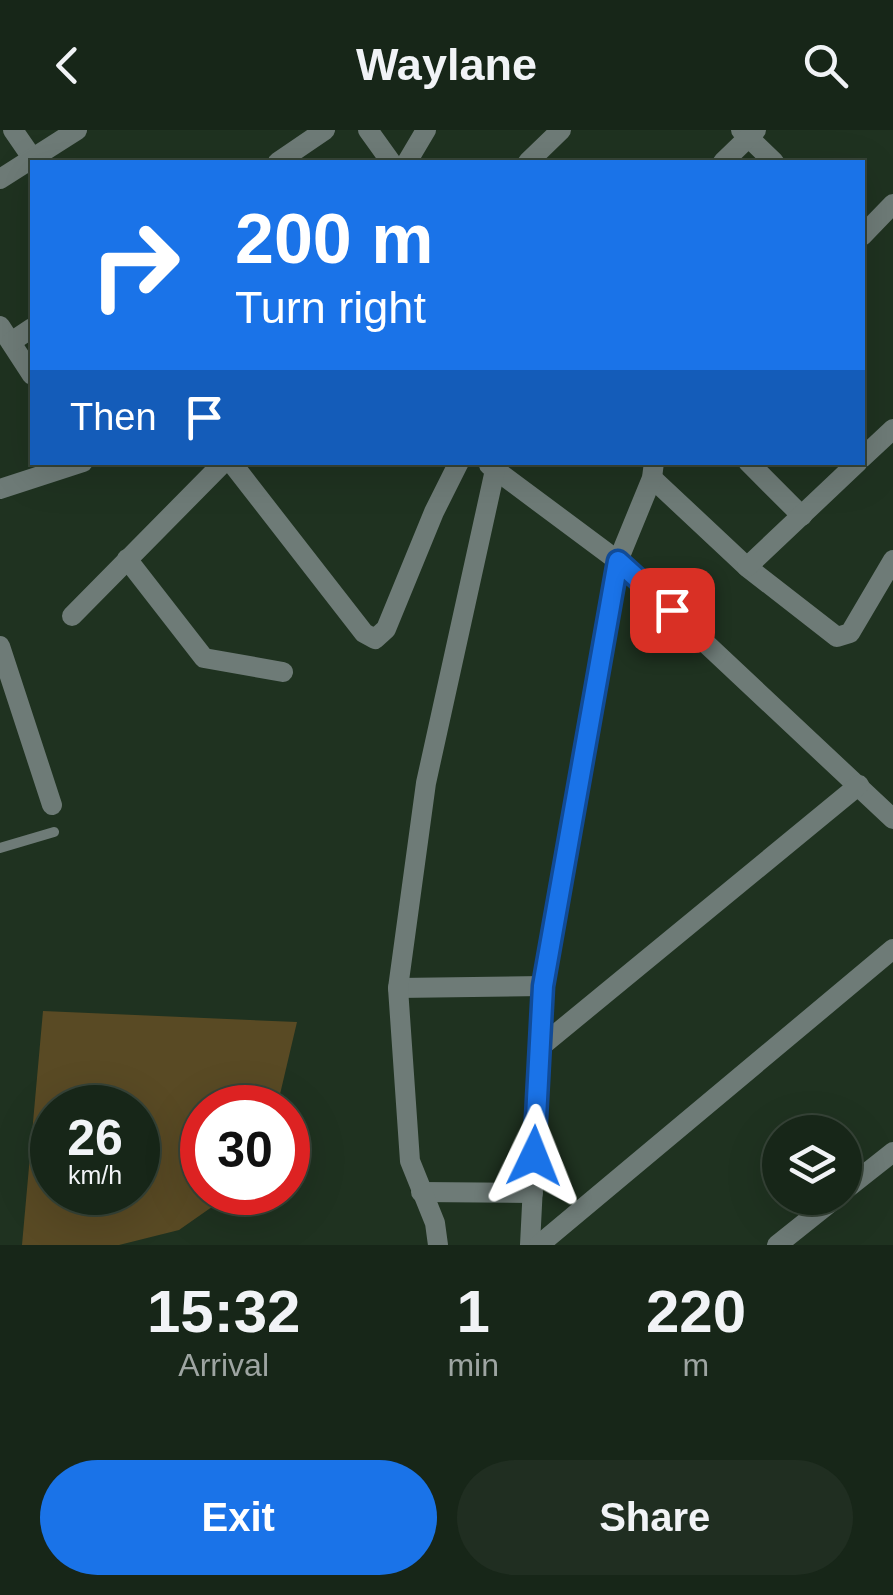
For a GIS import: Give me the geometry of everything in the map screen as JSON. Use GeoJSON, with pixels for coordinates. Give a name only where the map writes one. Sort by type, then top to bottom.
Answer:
{"type":"FeatureCollection","features":[{"type":"Feature","properties":{"kind":"street"},"geometry":{"type":"LineString","coordinates":[[13,130],[33,160]]}},
{"type":"Feature","properties":{"kind":"street"},"geometry":{"type":"LineString","coordinates":[[35,160],[76,130]]}},
{"type":"Feature","properties":{"kind":"street"},"geometry":{"type":"LineString","coordinates":[[281,160],[326,130]]}},
{"type":"Feature","properties":{"kind":"street"},"geometry":{"type":"LineString","coordinates":[[368,130],[389,160]]}},
{"type":"Feature","properties":{"kind":"street"},"geometry":{"type":"LineString","coordinates":[[408,160],[426,130]]}},
{"type":"Feature","properties":{"kind":"street"},"geometry":{"type":"LineString","coordinates":[[530,160],[560,130]]}},
{"type":"Feature","properties":{"kind":"street"},"geometry":{"type":"LineString","coordinates":[[726,160],[748,132],[772,160]]}},
{"type":"Feature","properties":{"kind":"street"},"geometry":{"type":"LineString","coordinates":[[0,178],[30,163]]}},
{"type":"Feature","properties":{"kind":"street"},"geometry":{"type":"LineString","coordinates":[[865,233],[893,204]]}},
{"type":"Feature","properties":{"kind":"street"},"geometry":{"type":"LineString","coordinates":[[6,334],[30,371]]}},
{"type":"Feature","properties":{"kind":"street"},"geometry":{"type":"LineString","coordinates":[[865,455],[893,429]]}},
{"type":"Feature","properties":{"kind":"street"},"geometry":{"type":"LineString","coordinates":[[0,488],[73,465]]}},
{"type":"Feature","properties":{"kind":"street"},"geometry":{"type":"LineString","coordinates":[[72,616],[224,465]]}},
{"type":"Feature","properties":{"kind":"street"},"geometry":{"type":"LineString","coordinates":[[229,465],[364,633],[375,638],[386,629],[458,465]]}},
{"type":"Feature","properties":{"kind":"street"},"geometry":{"type":"LineString","coordinates":[[751,465],[802,516]]}},
{"type":"Feature","properties":{"kind":"street"},"geometry":{"type":"LineString","coordinates":[[747,566],[855,465]]}},
{"type":"Feature","properties":{"kind":"street"},"geometry":{"type":"LineString","coordinates":[[438,1245],[435,1223],[410,1161],[398,988],[426,783],[491,466],[618,561],[893,819]]}},
{"type":"Feature","properties":{"kind":"street"},"geometry":{"type":"LineString","coordinates":[[530,1245],[543,986],[618,561],[653,470],[747,566],[832,635],[850,633],[893,560]]}},
{"type":"Feature","properties":{"kind":"street"},"geometry":{"type":"LineString","coordinates":[[127,559],[204,658],[283,672]]}},
{"type":"Feature","properties":{"kind":"street"},"geometry":{"type":"LineString","coordinates":[[0,646],[9,706],[52,805]]}},
{"type":"Feature","properties":{"kind":"street"},"geometry":{"type":"LineString","coordinates":[[539,1048],[859,784]]}},
{"type":"Feature","properties":{"kind":"street"},"geometry":{"type":"LineString","coordinates":[[540,1245],[893,949]]}},
{"type":"Feature","properties":{"kind":"street"},"geometry":{"type":"LineString","coordinates":[[398,988],[543,986]]}},
{"type":"Feature","properties":{"kind":"street"},"geometry":{"type":"LineString","coordinates":[[862,1177],[893,1152]]}},
{"type":"Feature","properties":{"kind":"street"},"geometry":{"type":"LineString","coordinates":[[421,1192],[533,1192]]}},
{"type":"Feature","properties":{"kind":"street"},"geometry":{"type":"LineString","coordinates":[[777,1245],[815,1215]]}},
{"type":"Feature","properties":{"kind":"lane"},"geometry":{"type":"LineString","coordinates":[[0,848],[54,832]]}},
{"type":"Feature","properties":{"kind":"shaded area"},"geometry":{"type":"Polygon","coordinates":[[[43,1011],[297,1022],[282,1085],[180,1085],[180,1215],[200,1215],[179,1230],[119,1245],[22,1245],[30,1156],[30,1215],[160,1215],[160,1085],[36,1085],[43,1011]]]}},
{"type":"Feature","properties":{"kind":"route"},"geometry":{"type":"LineString","coordinates":[[534,1156],[543,986],[618,561],[672,610]]}}]}
